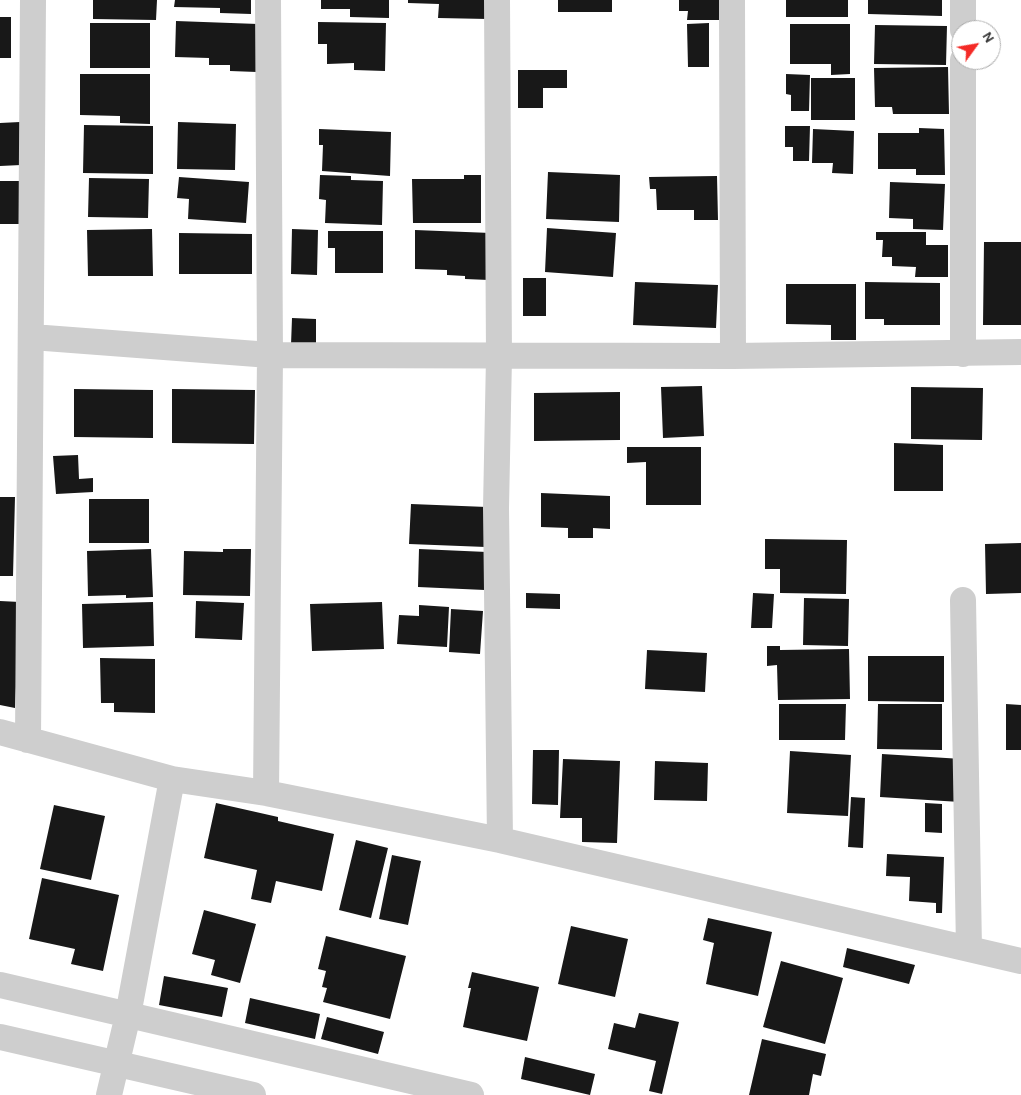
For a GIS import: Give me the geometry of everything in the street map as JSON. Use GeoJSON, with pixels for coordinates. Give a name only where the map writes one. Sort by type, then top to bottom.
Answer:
{"type":"FeatureCollection","features":[{"type":"Feature","properties":{"kind":"street"},"geometry":{"type":"LineString","coordinates":[[28,740],[33,0]]}},
{"type":"Feature","properties":{"kind":"street"},"geometry":{"type":"LineString","coordinates":[[266,793],[270,355],[268,0]]}},
{"type":"Feature","properties":{"kind":"street"},"geometry":{"type":"LineString","coordinates":[[497,0],[500,357],[496,508],[500,840]]}},
{"type":"Feature","properties":{"kind":"street"},"geometry":{"type":"LineString","coordinates":[[732,0],[733,356]]}},
{"type":"Feature","properties":{"kind":"street"},"geometry":{"type":"LineString","coordinates":[[963,0],[963,20]]}},
{"type":"Feature","properties":{"kind":"street"},"geometry":{"type":"LineString","coordinates":[[963,70],[963,354]]}},
{"type":"Feature","properties":{"kind":"street"},"geometry":{"type":"LineString","coordinates":[[32,337],[270,355],[500,357],[1021,352]]}},
{"type":"Feature","properties":{"kind":"street"},"geometry":{"type":"LineString","coordinates":[[963,600],[968,948]]}},
{"type":"Feature","properties":{"kind":"street"},"geometry":{"type":"LineString","coordinates":[[0,732],[172,779],[266,793],[500,840],[1021,961]]}},
{"type":"Feature","properties":{"kind":"street"},"geometry":{"type":"LineString","coordinates":[[109,1095],[128,1015],[172,779]]}},
{"type":"Feature","properties":{"kind":"street"},"geometry":{"type":"LineString","coordinates":[[0,985],[471,1095]]}},
{"type":"Feature","properties":{"kind":"street"},"geometry":{"type":"LineString","coordinates":[[0,1037],[253,1095]]}},
{"type":"Feature","properties":{"kind":"building"},"geometry":{"type":"Polygon","coordinates":[[[93,0],[157,0],[156,20],[93,19],[93,0]]]}},
{"type":"Feature","properties":{"kind":"building"},"geometry":{"type":"Polygon","coordinates":[[[175,0],[251,0],[251,14],[220,13],[220,8],[174,7],[175,0]]]}},
{"type":"Feature","properties":{"kind":"building"},"geometry":{"type":"Polygon","coordinates":[[[321,0],[389,0],[389,18],[350,17],[350,9],[321,9],[321,0]]]}},
{"type":"Feature","properties":{"kind":"building"},"geometry":{"type":"Polygon","coordinates":[[[408,0],[488,0],[488,19],[438,18],[439,4],[408,3],[408,0]]]}},
{"type":"Feature","properties":{"kind":"building"},"geometry":{"type":"Polygon","coordinates":[[[558,0],[612,0],[612,12],[558,12],[558,0]]]}},
{"type":"Feature","properties":{"kind":"building"},"geometry":{"type":"Polygon","coordinates":[[[679,0],[719,0],[719,20],[687,20],[688,11],[679,11],[679,0]]]}},
{"type":"Feature","properties":{"kind":"building"},"geometry":{"type":"Polygon","coordinates":[[[786,0],[848,0],[848,17],[786,17],[786,0]]]}},
{"type":"Feature","properties":{"kind":"building"},"geometry":{"type":"Polygon","coordinates":[[[868,0],[942,0],[942,16],[868,14],[868,0]]]}},
{"type":"Feature","properties":{"kind":"building"},"geometry":{"type":"Polygon","coordinates":[[[0,17],[11,17],[11,58],[0,58],[0,17]]]}},
{"type":"Feature","properties":{"kind":"building"},"geometry":{"type":"Polygon","coordinates":[[[176,21],[258,24],[257,72],[230,71],[230,65],[209,65],[209,58],[175,57],[176,21]]]}},
{"type":"Feature","properties":{"kind":"building"},"geometry":{"type":"Polygon","coordinates":[[[318,22],[386,23],[385,71],[354,70],[354,63],[327,64],[327,44],[318,44],[318,22]]]}},
{"type":"Feature","properties":{"kind":"building"},"geometry":{"type":"Polygon","coordinates":[[[90,23],[150,23],[150,68],[90,68],[90,23]]]}},
{"type":"Feature","properties":{"kind":"building"},"geometry":{"type":"Polygon","coordinates":[[[709,23],[709,67],[688,67],[687,24],[709,23]]]}},
{"type":"Feature","properties":{"kind":"building"},"geometry":{"type":"Polygon","coordinates":[[[790,24],[850,24],[850,74],[831,75],[831,64],[790,64],[790,24]]]}},
{"type":"Feature","properties":{"kind":"building"},"geometry":{"type":"Polygon","coordinates":[[[875,25],[947,26],[946,65],[874,64],[875,25]]]}},
{"type":"Feature","properties":{"kind":"building"},"geometry":{"type":"Polygon","coordinates":[[[948,67],[949,114],[893,114],[892,107],[875,107],[874,68],[948,67]]]}},
{"type":"Feature","properties":{"kind":"building"},"geometry":{"type":"Polygon","coordinates":[[[518,70],[567,70],[567,88],[543,88],[543,108],[518,108],[518,70]]]}},
{"type":"Feature","properties":{"kind":"building"},"geometry":{"type":"Polygon","coordinates":[[[80,74],[150,74],[150,124],[120,123],[120,116],[80,115],[80,74]]]}},
{"type":"Feature","properties":{"kind":"building"},"geometry":{"type":"Polygon","coordinates":[[[786,74],[810,75],[809,111],[791,111],[791,95],[786,94],[786,74]]]}},
{"type":"Feature","properties":{"kind":"building"},"geometry":{"type":"Polygon","coordinates":[[[811,78],[855,78],[855,120],[811,120],[811,78]]]}},
{"type":"Feature","properties":{"kind":"building"},"geometry":{"type":"Polygon","coordinates":[[[20,122],[21,165],[0,166],[0,123],[20,122]]]}},
{"type":"Feature","properties":{"kind":"building"},"geometry":{"type":"Polygon","coordinates":[[[178,122],[236,124],[235,170],[177,169],[178,122]]]}},
{"type":"Feature","properties":{"kind":"building"},"geometry":{"type":"Polygon","coordinates":[[[84,125],[153,126],[153,174],[83,173],[84,125]]]}},
{"type":"Feature","properties":{"kind":"building"},"geometry":{"type":"Polygon","coordinates":[[[785,126],[810,126],[809,161],[793,161],[793,147],[785,147],[785,126]]]}},
{"type":"Feature","properties":{"kind":"building"},"geometry":{"type":"Polygon","coordinates":[[[919,128],[944,129],[945,175],[916,175],[916,169],[878,169],[878,133],[919,133],[919,128]]]}},
{"type":"Feature","properties":{"kind":"building"},"geometry":{"type":"Polygon","coordinates":[[[319,129],[391,132],[390,176],[322,171],[323,145],[319,145],[319,129]]]}},
{"type":"Feature","properties":{"kind":"building"},"geometry":{"type":"Polygon","coordinates":[[[813,129],[854,131],[853,174],[832,173],[833,163],[812,163],[813,129]]]}},
{"type":"Feature","properties":{"kind":"building"},"geometry":{"type":"Polygon","coordinates":[[[548,172],[620,175],[619,222],[546,219],[548,172]]]}},
{"type":"Feature","properties":{"kind":"building"},"geometry":{"type":"Polygon","coordinates":[[[320,175],[351,176],[351,180],[383,181],[382,225],[325,223],[326,200],[319,199],[320,175]]]}},
{"type":"Feature","properties":{"kind":"building"},"geometry":{"type":"Polygon","coordinates":[[[464,175],[481,175],[481,223],[413,223],[412,179],[464,179],[464,175]]]}},
{"type":"Feature","properties":{"kind":"building"},"geometry":{"type":"Polygon","coordinates":[[[717,176],[718,220],[694,220],[694,210],[657,210],[656,189],[650,189],[649,177],[717,176]]]}},
{"type":"Feature","properties":{"kind":"building"},"geometry":{"type":"Polygon","coordinates":[[[179,177],[249,182],[246,223],[188,219],[189,199],[177,198],[179,177]]]}},
{"type":"Feature","properties":{"kind":"building"},"geometry":{"type":"Polygon","coordinates":[[[89,178],[149,179],[148,218],[88,217],[89,178]]]}},
{"type":"Feature","properties":{"kind":"building"},"geometry":{"type":"Polygon","coordinates":[[[0,181],[22,181],[21,224],[0,224],[0,181]]]}},
{"type":"Feature","properties":{"kind":"building"},"geometry":{"type":"Polygon","coordinates":[[[890,182],[945,184],[943,230],[913,229],[913,219],[889,218],[890,182]]]}},
{"type":"Feature","properties":{"kind":"building"},"geometry":{"type":"Polygon","coordinates":[[[547,228],[616,233],[613,277],[545,272],[547,228]]]}},
{"type":"Feature","properties":{"kind":"building"},"geometry":{"type":"Polygon","coordinates":[[[152,229],[153,276],[88,276],[87,230],[152,229]]]}},
{"type":"Feature","properties":{"kind":"building"},"geometry":{"type":"Polygon","coordinates":[[[292,229],[318,230],[317,275],[291,274],[292,229]]]}},
{"type":"Feature","properties":{"kind":"building"},"geometry":{"type":"Polygon","coordinates":[[[415,230],[491,233],[489,280],[465,279],[465,276],[447,275],[447,270],[415,269],[415,230]]]}},
{"type":"Feature","properties":{"kind":"building"},"geometry":{"type":"Polygon","coordinates":[[[328,231],[383,231],[383,273],[335,273],[335,248],[328,248],[328,231]]]}},
{"type":"Feature","properties":{"kind":"building"},"geometry":{"type":"Polygon","coordinates":[[[876,232],[926,232],[926,245],[948,245],[948,277],[915,277],[916,267],[892,266],[892,257],[882,257],[883,240],[876,240],[876,232]]]}},
{"type":"Feature","properties":{"kind":"building"},"geometry":{"type":"Polygon","coordinates":[[[179,233],[252,234],[252,274],[179,274],[179,233]]]}},
{"type":"Feature","properties":{"kind":"building"},"geometry":{"type":"Polygon","coordinates":[[[984,242],[1021,242],[1021,325],[983,325],[984,242]]]}},
{"type":"Feature","properties":{"kind":"building"},"geometry":{"type":"Polygon","coordinates":[[[523,278],[546,278],[546,316],[523,316],[523,278]]]}},
{"type":"Feature","properties":{"kind":"building"},"geometry":{"type":"Polygon","coordinates":[[[635,282],[718,285],[716,328],[633,325],[635,282]]]}},
{"type":"Feature","properties":{"kind":"building"},"geometry":{"type":"Polygon","coordinates":[[[865,282],[940,283],[940,325],[884,325],[884,319],[865,319],[865,282]]]}},
{"type":"Feature","properties":{"kind":"building"},"geometry":{"type":"Polygon","coordinates":[[[786,284],[856,284],[856,340],[831,340],[831,325],[786,324],[786,284]]]}},
{"type":"Feature","properties":{"kind":"building"},"geometry":{"type":"Polygon","coordinates":[[[292,318],[316,319],[316,346],[291,345],[292,318]]]}},
{"type":"Feature","properties":{"kind":"building"},"geometry":{"type":"Polygon","coordinates":[[[702,386],[704,436],[663,438],[661,387],[702,386]]]}},
{"type":"Feature","properties":{"kind":"building"},"geometry":{"type":"Polygon","coordinates":[[[911,387],[983,388],[982,440],[911,439],[911,387]]]}},
{"type":"Feature","properties":{"kind":"building"},"geometry":{"type":"Polygon","coordinates":[[[74,389],[153,390],[153,438],[74,437],[74,389]]]}},
{"type":"Feature","properties":{"kind":"building"},"geometry":{"type":"Polygon","coordinates":[[[172,389],[255,390],[254,444],[172,443],[172,389]]]}},
{"type":"Feature","properties":{"kind":"building"},"geometry":{"type":"Polygon","coordinates":[[[620,392],[620,440],[534,441],[534,393],[620,392]]]}},
{"type":"Feature","properties":{"kind":"building"},"geometry":{"type":"Polygon","coordinates":[[[894,443],[943,445],[943,491],[894,491],[894,443]]]}},
{"type":"Feature","properties":{"kind":"building"},"geometry":{"type":"Polygon","coordinates":[[[627,447],[701,447],[701,505],[646,505],[646,462],[627,463],[627,447]]]}},
{"type":"Feature","properties":{"kind":"building"},"geometry":{"type":"Polygon","coordinates":[[[78,455],[79,479],[93,478],[93,492],[56,494],[53,456],[78,455]]]}},
{"type":"Feature","properties":{"kind":"building"},"geometry":{"type":"Polygon","coordinates":[[[541,493],[610,496],[610,529],[593,528],[593,538],[568,538],[568,528],[541,527],[541,493]]]}},
{"type":"Feature","properties":{"kind":"building"},"geometry":{"type":"Polygon","coordinates":[[[0,497],[15,497],[13,576],[0,576],[0,497]]]}},
{"type":"Feature","properties":{"kind":"building"},"geometry":{"type":"Polygon","coordinates":[[[89,499],[149,499],[149,543],[89,543],[89,499]]]}},
{"type":"Feature","properties":{"kind":"building"},"geometry":{"type":"Polygon","coordinates":[[[411,504],[487,507],[486,547],[409,544],[411,504]]]}},
{"type":"Feature","properties":{"kind":"building"},"geometry":{"type":"Polygon","coordinates":[[[765,539],[847,540],[846,594],[780,593],[780,569],[765,569],[765,539]]]}},
{"type":"Feature","properties":{"kind":"building"},"geometry":{"type":"Polygon","coordinates":[[[1021,543],[1021,593],[986,594],[985,544],[1021,543]]]}},
{"type":"Feature","properties":{"kind":"building"},"geometry":{"type":"Polygon","coordinates":[[[151,549],[153,597],[126,598],[126,595],[88,596],[87,551],[151,549]]]}},
{"type":"Feature","properties":{"kind":"building"},"geometry":{"type":"Polygon","coordinates":[[[223,549],[251,549],[250,596],[183,595],[184,551],[223,552],[223,549]]]}},
{"type":"Feature","properties":{"kind":"building"},"geometry":{"type":"Polygon","coordinates":[[[419,549],[487,552],[485,590],[418,587],[419,549]]]}},
{"type":"Feature","properties":{"kind":"building"},"geometry":{"type":"Polygon","coordinates":[[[526,593],[560,594],[560,609],[526,608],[526,593]]]}},
{"type":"Feature","properties":{"kind":"building"},"geometry":{"type":"Polygon","coordinates":[[[753,593],[774,594],[772,628],[751,628],[753,593]]]}},
{"type":"Feature","properties":{"kind":"building"},"geometry":{"type":"Polygon","coordinates":[[[804,598],[849,599],[848,646],[803,645],[804,598]]]}},
{"type":"Feature","properties":{"kind":"building"},"geometry":{"type":"Polygon","coordinates":[[[0,601],[20,602],[15,708],[0,705],[0,601]]]}},
{"type":"Feature","properties":{"kind":"building"},"geometry":{"type":"Polygon","coordinates":[[[196,601],[244,603],[242,640],[195,638],[196,601]]]}},
{"type":"Feature","properties":{"kind":"building"},"geometry":{"type":"Polygon","coordinates":[[[153,602],[154,646],[83,648],[82,604],[153,602]]]}},
{"type":"Feature","properties":{"kind":"building"},"geometry":{"type":"Polygon","coordinates":[[[382,602],[384,649],[312,651],[310,604],[382,602]]]}},
{"type":"Feature","properties":{"kind":"building"},"geometry":{"type":"Polygon","coordinates":[[[419,605],[449,607],[447,647],[397,644],[399,615],[419,616],[419,605]]]}},
{"type":"Feature","properties":{"kind":"building"},"geometry":{"type":"Polygon","coordinates":[[[451,609],[483,611],[480,654],[449,652],[451,609]]]}},
{"type":"Feature","properties":{"kind":"building"},"geometry":{"type":"Polygon","coordinates":[[[767,646],[780,646],[780,650],[849,649],[850,699],[778,700],[777,665],[767,666],[767,646]]]}},
{"type":"Feature","properties":{"kind":"building"},"geometry":{"type":"Polygon","coordinates":[[[647,650],[707,653],[705,692],[645,689],[647,650]]]}},
{"type":"Feature","properties":{"kind":"building"},"geometry":{"type":"Polygon","coordinates":[[[868,656],[944,656],[944,702],[868,701],[868,656]]]}},
{"type":"Feature","properties":{"kind":"building"},"geometry":{"type":"Polygon","coordinates":[[[100,658],[155,659],[155,713],[114,712],[114,703],[101,703],[100,658]]]}},
{"type":"Feature","properties":{"kind":"building"},"geometry":{"type":"Polygon","coordinates":[[[779,704],[846,704],[845,740],[779,740],[779,704]]]}},
{"type":"Feature","properties":{"kind":"building"},"geometry":{"type":"Polygon","coordinates":[[[878,704],[942,704],[942,750],[877,749],[878,704]]]}},
{"type":"Feature","properties":{"kind":"building"},"geometry":{"type":"Polygon","coordinates":[[[1006,704],[1021,705],[1021,750],[1006,750],[1006,704]]]}},
{"type":"Feature","properties":{"kind":"building"},"geometry":{"type":"Polygon","coordinates":[[[533,750],[559,750],[558,805],[532,804],[533,750]]]}},
{"type":"Feature","properties":{"kind":"building"},"geometry":{"type":"Polygon","coordinates":[[[790,751],[851,755],[848,816],[787,813],[790,751]]]}},
{"type":"Feature","properties":{"kind":"building"},"geometry":{"type":"Polygon","coordinates":[[[882,754],[962,759],[960,802],[880,797],[882,754]]]}},
{"type":"Feature","properties":{"kind":"building"},"geometry":{"type":"Polygon","coordinates":[[[563,759],[620,761],[617,843],[582,842],[582,818],[560,818],[563,759]]]}},
{"type":"Feature","properties":{"kind":"building"},"geometry":{"type":"Polygon","coordinates":[[[655,761],[708,763],[707,801],[654,800],[655,761]]]}},
{"type":"Feature","properties":{"kind":"building"},"geometry":{"type":"Polygon","coordinates":[[[851,797],[865,798],[863,848],[848,847],[851,797]]]}},
{"type":"Feature","properties":{"kind":"building"},"geometry":{"type":"Polygon","coordinates":[[[216,803],[278,817],[278,821],[334,834],[322,891],[276,881],[271,903],[251,899],[257,870],[204,858],[216,803]]]}},
{"type":"Feature","properties":{"kind":"building"},"geometry":{"type":"Polygon","coordinates":[[[925,803],[942,804],[942,833],[925,832],[925,803]]]}},
{"type":"Feature","properties":{"kind":"building"},"geometry":{"type":"Polygon","coordinates":[[[54,805],[105,816],[91,880],[40,869],[54,805]]]}},
{"type":"Feature","properties":{"kind":"building"},"geometry":{"type":"Polygon","coordinates":[[[356,840],[388,848],[371,918],[339,910],[356,840]]]}},
{"type":"Feature","properties":{"kind":"building"},"geometry":{"type":"Polygon","coordinates":[[[887,854],[944,857],[942,913],[936,913],[936,903],[909,901],[910,877],[886,876],[887,854]]]}},
{"type":"Feature","properties":{"kind":"building"},"geometry":{"type":"Polygon","coordinates":[[[392,855],[421,861],[408,925],[379,919],[392,855]]]}},
{"type":"Feature","properties":{"kind":"building"},"geometry":{"type":"Polygon","coordinates":[[[42,878],[119,895],[103,971],[71,964],[75,949],[29,939],[42,878]]]}},
{"type":"Feature","properties":{"kind":"building"},"geometry":{"type":"Polygon","coordinates":[[[204,910],[256,924],[240,983],[211,975],[215,960],[192,954],[204,910]]]}},
{"type":"Feature","properties":{"kind":"building"},"geometry":{"type":"Polygon","coordinates":[[[708,918],[772,932],[758,996],[706,984],[714,943],[703,940],[708,918]]]}},
{"type":"Feature","properties":{"kind":"building"},"geometry":{"type":"Polygon","coordinates":[[[571,926],[628,939],[615,997],[558,984],[571,926]]]}},
{"type":"Feature","properties":{"kind":"building"},"geometry":{"type":"Polygon","coordinates":[[[326,936],[406,956],[390,1019],[323,1002],[327,988],[322,987],[326,971],[318,969],[326,936]]]}},
{"type":"Feature","properties":{"kind":"building"},"geometry":{"type":"Polygon","coordinates":[[[847,948],[915,965],[909,984],[843,967],[847,948]]]}},
{"type":"Feature","properties":{"kind":"building"},"geometry":{"type":"Polygon","coordinates":[[[781,961],[843,978],[825,1044],[763,1027],[781,961]]]}},
{"type":"Feature","properties":{"kind":"building"},"geometry":{"type":"Polygon","coordinates":[[[472,972],[539,987],[527,1041],[463,1027],[471,988],[468,988],[472,972]]]}},
{"type":"Feature","properties":{"kind":"building"},"geometry":{"type":"Polygon","coordinates":[[[164,976],[228,988],[222,1017],[159,1005],[164,976]]]}},
{"type":"Feature","properties":{"kind":"building"},"geometry":{"type":"Polygon","coordinates":[[[250,998],[320,1014],[315,1039],[245,1023],[250,998]]]}},
{"type":"Feature","properties":{"kind":"building"},"geometry":{"type":"Polygon","coordinates":[[[639,1013],[679,1022],[662,1094],[649,1091],[656,1061],[608,1049],[614,1023],[635,1028],[639,1013]]]}},
{"type":"Feature","properties":{"kind":"building"},"geometry":{"type":"Polygon","coordinates":[[[327,1017],[384,1032],[378,1054],[321,1039],[327,1017]]]}},
{"type":"Feature","properties":{"kind":"building"},"geometry":{"type":"Polygon","coordinates":[[[762,1039],[826,1054],[821,1076],[813,1074],[809,1095],[749,1095],[762,1039]]]}},
{"type":"Feature","properties":{"kind":"building"},"geometry":{"type":"Polygon","coordinates":[[[525,1057],[595,1074],[590,1095],[521,1079],[525,1057]]]}}]}
